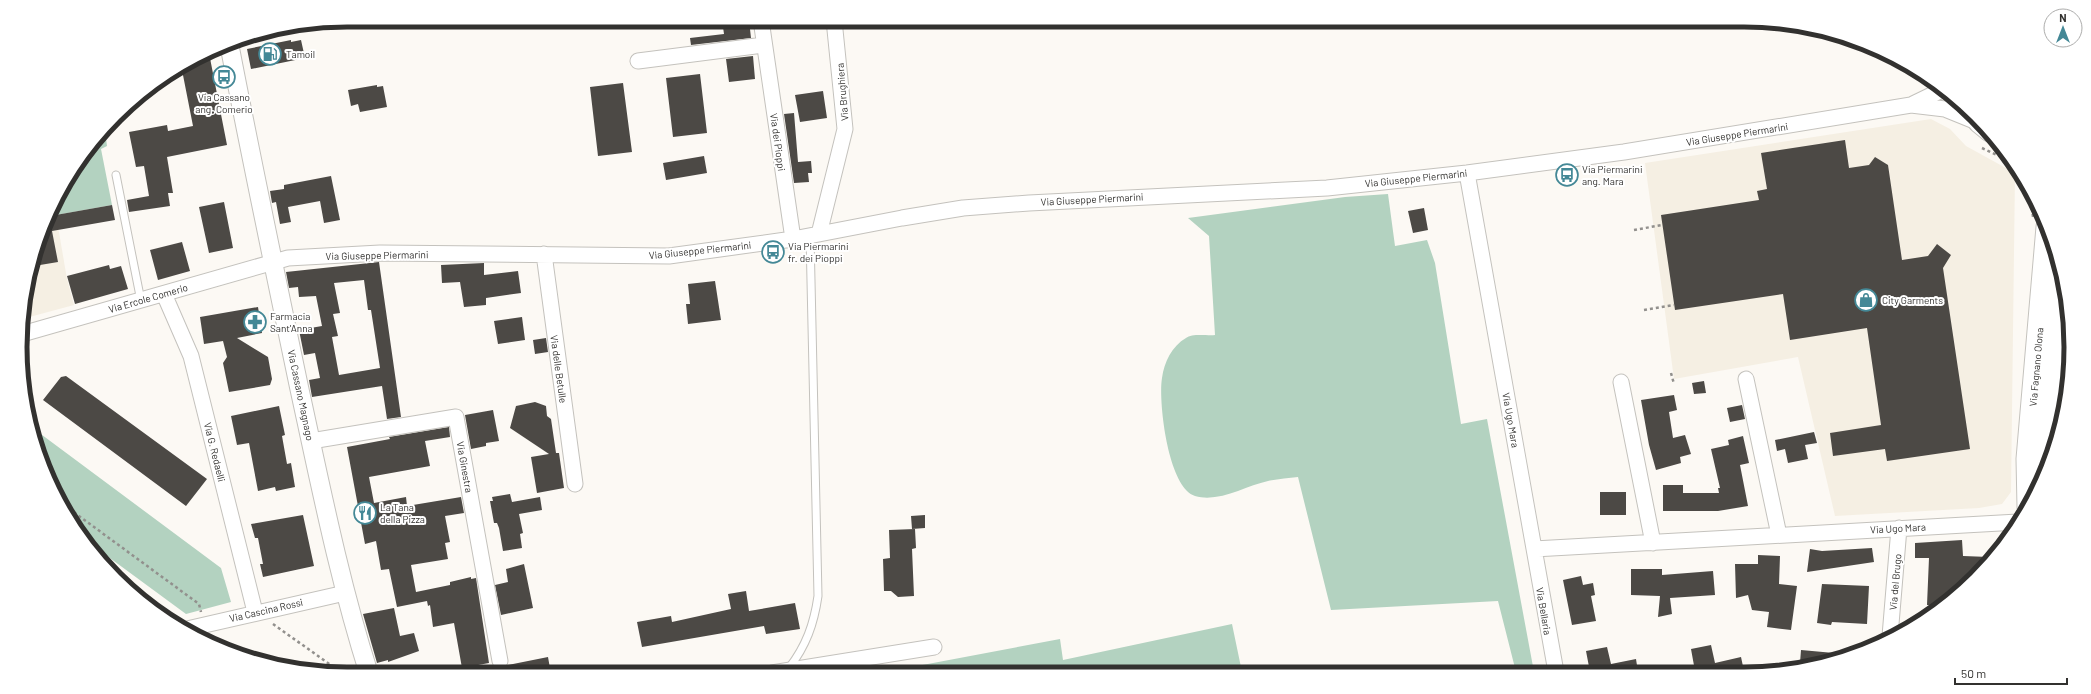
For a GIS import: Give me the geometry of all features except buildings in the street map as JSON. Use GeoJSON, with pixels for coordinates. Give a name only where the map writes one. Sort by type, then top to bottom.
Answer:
{"type":"FeatureCollection","features":[{"type":"Feature","properties":{"kind":"main road","name":"Via Fagnano Olona"},"geometry":{"type":"LineString","coordinates":[[2028,495],[2027,463],[2046,241]]}},
{"type":"Feature","properties":{"kind":"main road","name":"Via Fagnano Olona"},"geometry":{"type":"LineString","coordinates":[[2046,451],[2060,299]]}},
{"type":"Feature","properties":{"kind":"street","name":"Via dei Pioppi"},"geometry":{"type":"LineString","coordinates":[[762,27],[793,239]]}},
{"type":"Feature","properties":{"kind":"street","name":"Via Brughiera"},"geometry":{"type":"LineString","coordinates":[[814,235],[845,129],[835,27]]}},
{"type":"Feature","properties":{"kind":"street"},"geometry":{"type":"LineString","coordinates":[[638,61],[764,45]]}},
{"type":"Feature","properties":{"kind":"street","name":"Via Cassano Magnago"},"geometry":{"type":"LineString","coordinates":[[230,49],[311,442],[345,593],[367,667]]}},
{"type":"Feature","properties":{"kind":"street","name":"Via Giuseppe Piermarini"},"geometry":{"type":"LineString","coordinates":[[1911,105],[1938,92]]}},
{"type":"Feature","properties":{"kind":"street","name":"Via Giuseppe Piermarini"},"geometry":{"type":"LineString","coordinates":[[273,262],[300,257],[380,253],[669,256],[793,239],[940,211],[997,205],[1327,188],[1467,173],[1624,152],[1911,105],[1945,109],[1977,128]]}},
{"type":"Feature","properties":{"kind":"street","name":"Via Ugo Mara"},"geometry":{"type":"LineString","coordinates":[[1467,173],[1534,549],[2012,522]]}},
{"type":"Feature","properties":{"kind":"street","name":"Via delle Betulle"},"geometry":{"type":"LineString","coordinates":[[544,254],[575,484]]}},
{"type":"Feature","properties":{"kind":"street","name":"Via Ercole Comerio"},"geometry":{"type":"LineString","coordinates":[[28,332],[273,262]]}},
{"type":"Feature","properties":{"kind":"street","name":"Via G. Redaelli"},"geometry":{"type":"LineString","coordinates":[[164,294],[191,356],[256,612]]}},
{"type":"Feature","properties":{"kind":"street"},"geometry":{"type":"LineString","coordinates":[[1746,379],[1779,535]]}},
{"type":"Feature","properties":{"kind":"street"},"geometry":{"type":"LineString","coordinates":[[1621,382],[1653,543]]}},
{"type":"Feature","properties":{"kind":"street","name":"Via Ginestra"},"geometry":{"type":"LineString","coordinates":[[311,442],[456,417],[500,661]]}},
{"type":"Feature","properties":{"kind":"street","name":"Via del Brugo"},"geometry":{"type":"LineString","coordinates":[[1890,632],[1900,528]]}},
{"type":"Feature","properties":{"kind":"street","name":"Via Bellaria"},"geometry":{"type":"LineString","coordinates":[[1534,549],[1555,667]]}},
{"type":"Feature","properties":{"kind":"street","name":"Via Cascina Rossi"},"geometry":{"type":"LineString","coordinates":[[193,627],[345,593]]}},
{"type":"Feature","properties":{"kind":"street"},"geometry":{"type":"LineString","coordinates":[[812,667],[934,647]]}},
{"type":"Feature","properties":{"kind":"lane"},"geometry":{"type":"LineString","coordinates":[[116,175],[141,301]]}},
{"type":"Feature","properties":{"kind":"lane"},"geometry":{"type":"LineString","coordinates":[[791,667],[807,642],[812,627],[818,596],[814,235]]}},
{"type":"Feature","properties":{"kind":"path"},"geometry":{"type":"LineString","coordinates":[[1983,134],[1989,152],[2002,158]]}},
{"type":"Feature","properties":{"kind":"path"},"geometry":{"type":"LineString","coordinates":[[1634,230],[1662,225]]}},
{"type":"Feature","properties":{"kind":"path"},"geometry":{"type":"LineString","coordinates":[[1644,310],[1674,305]]}},
{"type":"Feature","properties":{"kind":"path"},"geometry":{"type":"LineString","coordinates":[[1671,373],[1674,384]]}},
{"type":"Feature","properties":{"kind":"path"},"geometry":{"type":"LineString","coordinates":[[73,511],[199,604],[202,616]]}},
{"type":"Feature","properties":{"kind":"path"},"geometry":{"type":"LineString","coordinates":[[269,621],[333,666]]}},
{"type":"Feature","properties":{"kind":"shaded area"},"geometry":{"type":"Polygon","coordinates":[[[1931,119],[1950,129],[1966,146],[2011,171],[2015,177],[2011,492],[2002,504],[1979,508],[1835,516],[1798,357],[1674,379],[1645,163],[1931,119]]]}},
{"type":"Feature","properties":{"kind":"shaded area"},"geometry":{"type":"Polygon","coordinates":[[[56,214],[67,279],[74,305],[29,317],[33,285],[38,264],[56,214]]]}},
{"type":"Feature","properties":{"kind":"green space"},"geometry":{"type":"Polygon","coordinates":[[[106,136],[107,146],[101,149],[112,205],[56,215],[60,205],[81,169],[106,136]]]}},
{"type":"Feature","properties":{"kind":"green space"},"geometry":{"type":"Polygon","coordinates":[[[1388,194],[1395,246],[1427,240],[1435,263],[1461,424],[1487,419],[1533,667],[1515,667],[1498,601],[1331,610],[1298,477],[1259,483],[1223,496],[1204,498],[1195,496],[1186,490],[1178,477],[1167,443],[1164,423],[1161,389],[1165,366],[1167,360],[1177,345],[1189,336],[1215,335],[1209,236],[1188,218],[1345,197],[1388,194]]]}},
{"type":"Feature","properties":{"kind":"green space"},"geometry":{"type":"Polygon","coordinates":[[[39,433],[221,568],[231,602],[186,614],[100,551],[93,542],[81,525],[60,489],[51,469],[39,433]]]}},
{"type":"Feature","properties":{"kind":"green space"},"geometry":{"type":"Polygon","coordinates":[[[1232,624],[1241,667],[912,667],[1060,639],[1063,660],[1232,624]]]}},
{"type":"Feature","properties":{"kind":"place","name":"Tamoil"},"geometry":{"type":"Point","coordinates":[270,54]}},
{"type":"Feature","properties":{"kind":"place","name":"Via Cassano ang. Comerio"},"geometry":{"type":"Point","coordinates":[224,77]}},
{"type":"Feature","properties":{"kind":"place","name":"Via Piermarini ang. Mara"},"geometry":{"type":"Point","coordinates":[1567,175]}},
{"type":"Feature","properties":{"kind":"place","name":"Via Piermarini fr. dei Pioppi"},"geometry":{"type":"Point","coordinates":[773,252]}},
{"type":"Feature","properties":{"kind":"place","name":"City Garments"},"geometry":{"type":"Point","coordinates":[1866,300]}},
{"type":"Feature","properties":{"kind":"place","name":"Farmacia Sant'Anna"},"geometry":{"type":"Point","coordinates":[255,322]}},
{"type":"Feature","properties":{"kind":"place","name":"La Tana della Pizza"},"geometry":{"type":"Point","coordinates":[365,513]}}]}
